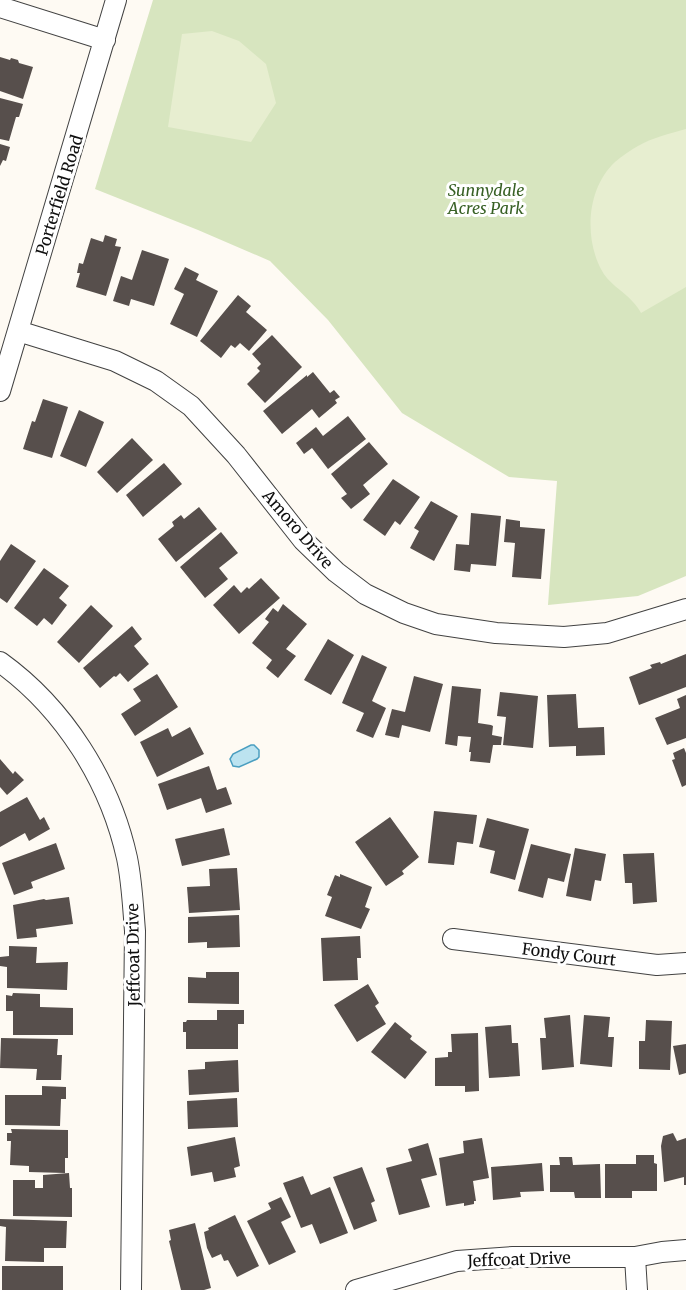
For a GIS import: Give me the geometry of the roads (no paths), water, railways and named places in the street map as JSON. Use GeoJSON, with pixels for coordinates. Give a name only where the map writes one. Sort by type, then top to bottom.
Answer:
{"type":"FeatureCollection","features":[{"type":"Feature","properties":{"kind":"street","name":"Porterfield Road"},"geometry":{"type":"LineString","coordinates":[[0,391],[116,0]]}},
{"type":"Feature","properties":{"kind":"street"},"geometry":{"type":"LineString","coordinates":[[0,7],[105,40]]}},
{"type":"Feature","properties":{"kind":"street","name":"Amoro Drive"},"geometry":{"type":"LineString","coordinates":[[18,331],[115,361],[156,381],[191,406],[236,455],[303,540],[336,572],[365,594],[404,613],[436,624],[496,633],[564,637],[607,633],[686,609]]}},
{"type":"Feature","properties":{"kind":"street","name":"Jeffcoat Drive"},"geometry":{"type":"LineString","coordinates":[[0,662],[31,687],[52,709],[85,755],[112,808],[127,857],[135,931],[131,1290]]}},
{"type":"Feature","properties":{"kind":"street","name":"Fondy Court"},"geometry":{"type":"LineString","coordinates":[[453,939],[657,965],[686,963]]}},
{"type":"Feature","properties":{"kind":"street","name":"Jeffcoat Drive"},"geometry":{"type":"LineString","coordinates":[[356,1290],[458,1261],[513,1257],[634,1257],[686,1250]]}},
{"type":"Feature","properties":{"kind":"street"},"geometry":{"type":"LineString","coordinates":[[634,1257],[637,1290]]}},
{"type":"Feature","properties":{"kind":"water"},"geometry":{"type":"Polygon","coordinates":[[[251,745],[259,750],[259,757],[239,767],[233,766],[230,759],[233,754],[251,745]]]}},
{"type":"Feature","properties":{"kind":"park label","name":"Sunnydale Acres Park"},"geometry":{"type":"Point","coordinates":[486,199]}}]}
